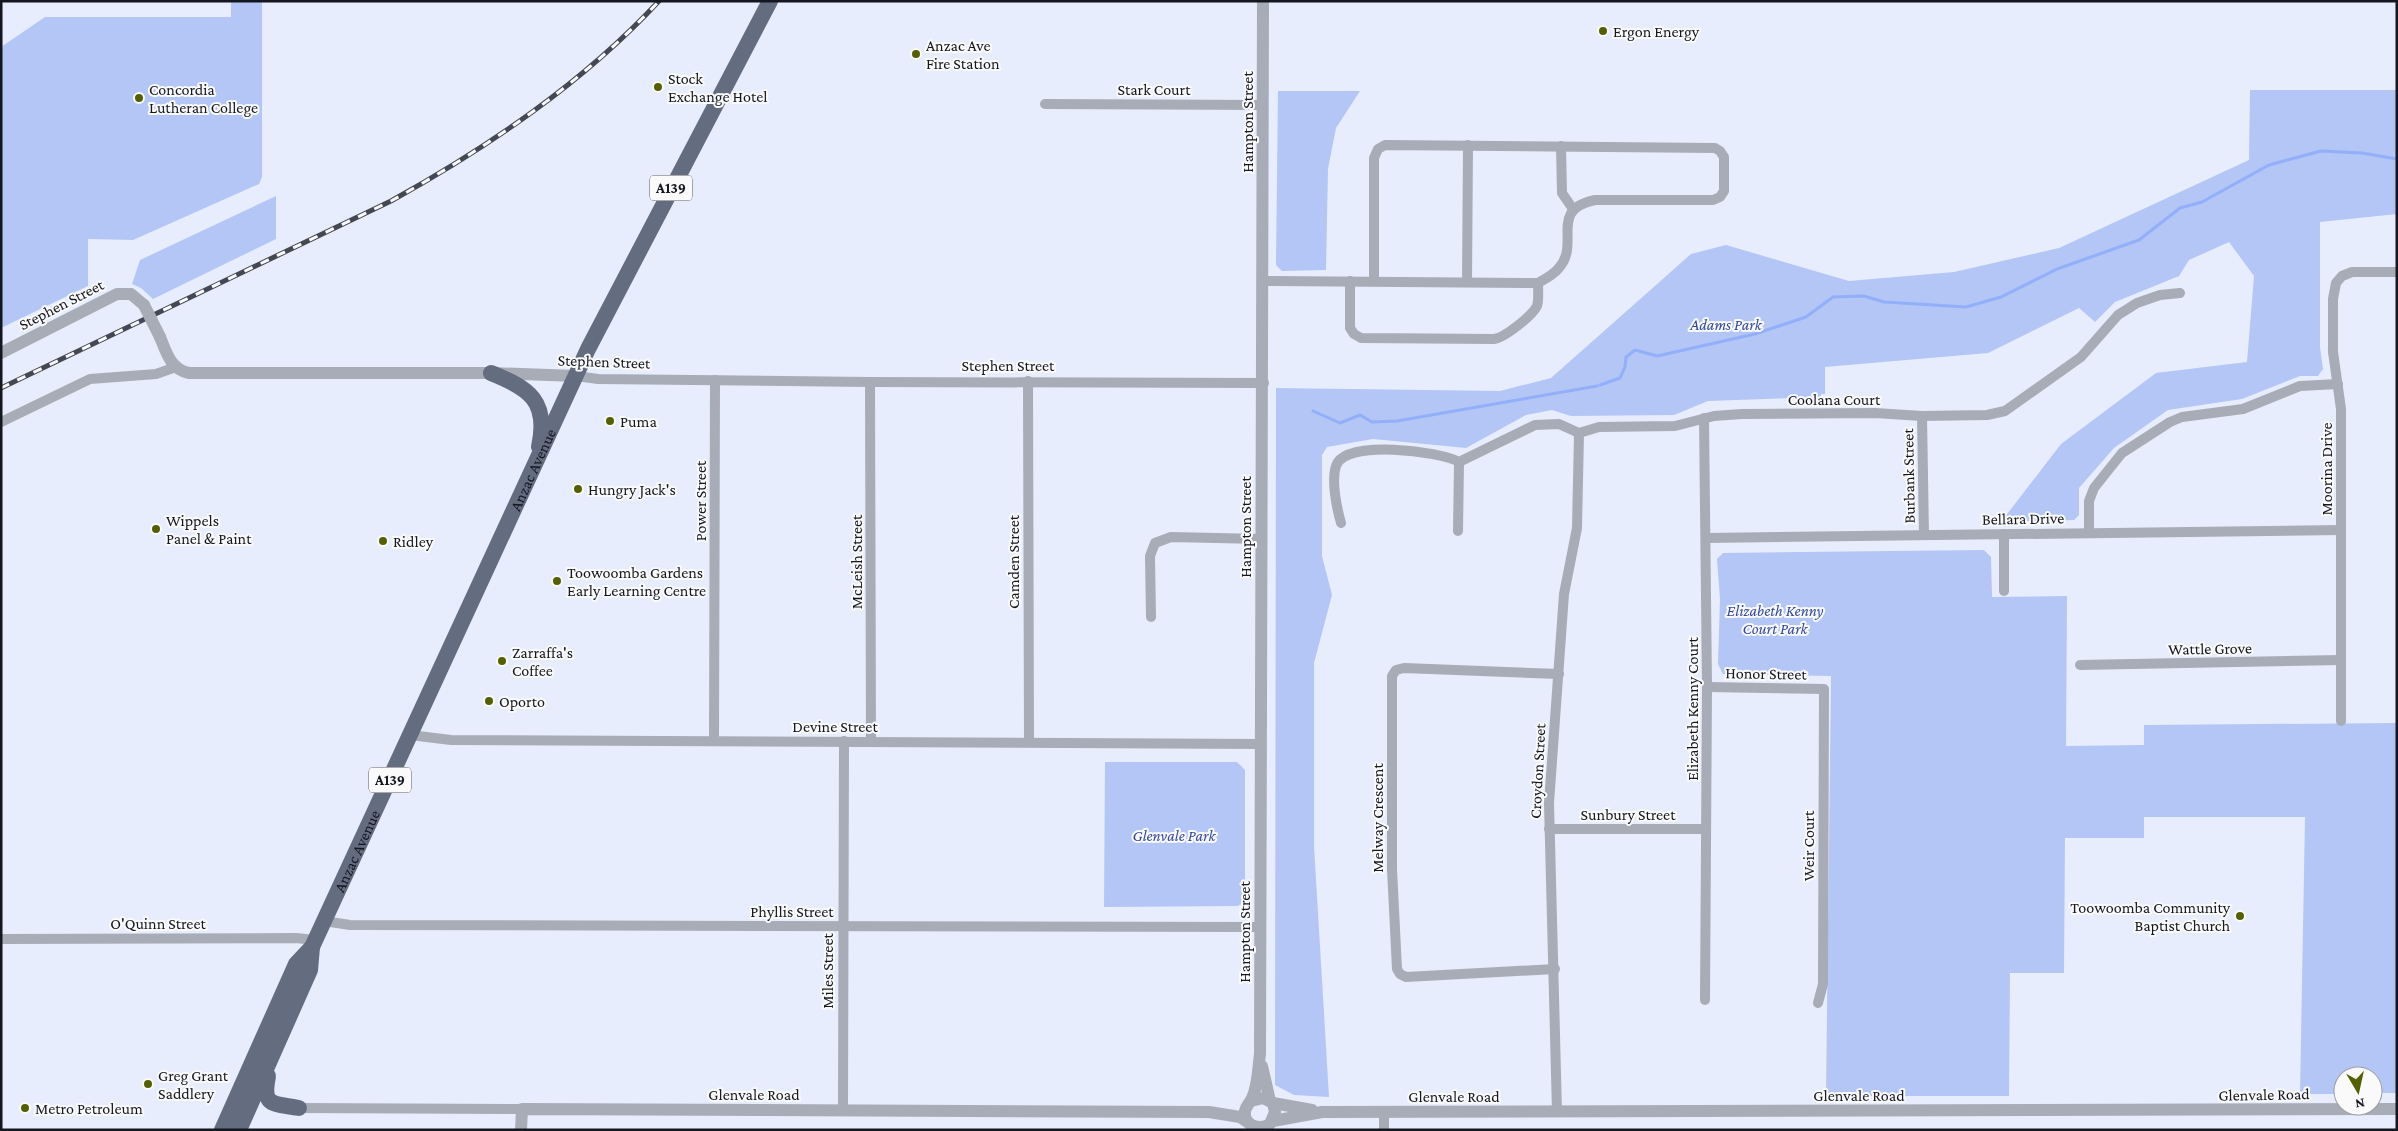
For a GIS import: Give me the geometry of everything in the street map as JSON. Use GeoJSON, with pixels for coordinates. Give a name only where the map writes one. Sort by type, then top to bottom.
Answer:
{"type":"FeatureCollection","features":[{"type":"Feature","properties":{"kind":"highway","name":"Anzac Avenue"},"geometry":{"type":"LineString","coordinates":[[239,1130],[310,970],[314,943],[576,376],[649,229],[770,1]]}},
{"type":"Feature","properties":{"kind":"highway"},"geometry":{"type":"LineString","coordinates":[[491,373],[517,383],[536,401],[540,413],[541,437],[534,466]]}},
{"type":"Feature","properties":{"kind":"highway","name":"Anzac Avenue"},"geometry":{"type":"LineString","coordinates":[[222,1130],[296,964],[314,943]]}},
{"type":"Feature","properties":{"kind":"highway"},"geometry":{"type":"LineString","coordinates":[[274,1049],[265,1093],[268,1100],[276,1104],[299,1108]]}},
{"type":"Feature","properties":{"kind":"street","name":"Hampton Street"},"geometry":{"type":"LineString","coordinates":[[1250,1102],[1260,1054],[1261,539],[1264,383],[1263,1]]}},
{"type":"Feature","properties":{"kind":"street","name":"Stark Court"},"geometry":{"type":"LineString","coordinates":[[1045,104],[1263,105]]}},
{"type":"Feature","properties":{"kind":"street"},"geometry":{"type":"LineString","coordinates":[[1264,280],[1374,282],[1538,283],[1559,268],[1568,246],[1568,222],[1573,209],[1580,203],[1595,200],[1713,200],[1720,197],[1724,191],[1724,157],[1715,148],[1385,144],[1378,149],[1374,158],[1374,282]]}},
{"type":"Feature","properties":{"kind":"street"},"geometry":{"type":"LineString","coordinates":[[1468,145],[1468,282]]}},
{"type":"Feature","properties":{"kind":"street"},"geometry":{"type":"LineString","coordinates":[[1561,146],[1562,193],[1573,209]]}},
{"type":"Feature","properties":{"kind":"street","name":"Moorina Drive"},"geometry":{"type":"LineString","coordinates":[[2341,721],[2341,409],[2333,352],[2333,299],[2336,283],[2342,276],[2352,272],[2397,272]]}},
{"type":"Feature","properties":{"kind":"street"},"geometry":{"type":"LineString","coordinates":[[1350,281],[1350,328],[1354,334],[1361,338],[1501,338],[1532,312],[1537,305],[1538,283]]}},
{"type":"Feature","properties":{"kind":"street","name":"Coolana Court"},"geometry":{"type":"LineString","coordinates":[[1580,433],[1598,427],[1675,426],[1704,418],[1742,414],[1875,412],[1922,416],[1987,415],[2005,410],[2081,357],[2118,315],[2145,300],[2160,295],[2180,293]]}},
{"type":"Feature","properties":{"kind":"street","name":"Stephen Street"},"geometry":{"type":"LineString","coordinates":[[1,353],[117,294],[131,294],[144,305],[176,367],[184,372],[196,373],[491,373],[576,376],[598,379],[1264,383]]}},
{"type":"Feature","properties":{"kind":"street"},"geometry":{"type":"LineString","coordinates":[[1,422],[90,379],[151,374],[176,367]]}},
{"type":"Feature","properties":{"kind":"street","name":"Power Street"},"geometry":{"type":"LineString","coordinates":[[714,741],[715,380]]}},
{"type":"Feature","properties":{"kind":"street","name":"Camden Street"},"geometry":{"type":"LineString","coordinates":[[1028,381],[1029,742]]}},
{"type":"Feature","properties":{"kind":"street","name":"McLeish Street"},"geometry":{"type":"LineString","coordinates":[[870,382],[871,741]]}},
{"type":"Feature","properties":{"kind":"street"},"geometry":{"type":"LineString","coordinates":[[2089,532],[2089,501],[2094,488],[2122,454],[2170,422],[2182,417],[2244,409],[2300,386],[2338,384]]}},
{"type":"Feature","properties":{"kind":"street","name":"Burbank Street"},"geometry":{"type":"LineString","coordinates":[[1922,416],[1924,535]]}},
{"type":"Feature","properties":{"kind":"street","name":"Elizabeth Kenny Court"},"geometry":{"type":"LineString","coordinates":[[1704,418],[1707,687],[1705,1000]]}},
{"type":"Feature","properties":{"kind":"street"},"geometry":{"type":"LineString","coordinates":[[1341,523],[1335,502],[1336,466],[1343,456],[1371,449],[1440,454],[1459,462],[1535,424],[1559,424],[1580,433]]}},
{"type":"Feature","properties":{"kind":"street","name":"Croydon Street"},"geometry":{"type":"LineString","coordinates":[[1558,1112],[1555,969],[1549,829],[1564,594],[1576,528],[1580,433]]}},
{"type":"Feature","properties":{"kind":"street"},"geometry":{"type":"LineString","coordinates":[[1458,531],[1459,462]]}},
{"type":"Feature","properties":{"kind":"street","name":"Bellara Drive"},"geometry":{"type":"LineString","coordinates":[[1706,538],[2341,530]]}},
{"type":"Feature","properties":{"kind":"street"},"geometry":{"type":"LineString","coordinates":[[2004,534],[2004,591]]}},
{"type":"Feature","properties":{"kind":"street"},"geometry":{"type":"LineString","coordinates":[[1151,617],[1150,556],[1155,543],[1171,537],[1261,539]]}},
{"type":"Feature","properties":{"kind":"street","name":"Wattle Grove"},"geometry":{"type":"LineString","coordinates":[[2080,665],[2341,660]]}},
{"type":"Feature","properties":{"kind":"street","name":"Melway Crescent"},"geometry":{"type":"LineString","coordinates":[[1555,969],[1406,977],[1400,974],[1397,969],[1392,869],[1392,676],[1396,670],[1404,668],[1559,674]]}},
{"type":"Feature","properties":{"kind":"street","name":"Honor Street"},"geometry":{"type":"LineString","coordinates":[[1707,687],[1824,689]]}},
{"type":"Feature","properties":{"kind":"street","name":"Weir Court"},"geometry":{"type":"LineString","coordinates":[[1818,1003],[1823,984],[1824,689]]}},
{"type":"Feature","properties":{"kind":"street","name":"Devine Street"},"geometry":{"type":"LineString","coordinates":[[410,735],[451,740],[1261,744]]}},
{"type":"Feature","properties":{"kind":"street","name":"Miles Street"},"geometry":{"type":"LineString","coordinates":[[843,1110],[844,741]]}},
{"type":"Feature","properties":{"kind":"street","name":"Sunbury Street"},"geometry":{"type":"LineString","coordinates":[[1549,829],[1706,829]]}},
{"type":"Feature","properties":{"kind":"street","name":"Phyllis Street"},"geometry":{"type":"LineString","coordinates":[[324,921],[350,925],[1260,927]]}},
{"type":"Feature","properties":{"kind":"street","name":"O'Quinn Street"},"geometry":{"type":"LineString","coordinates":[[1,939],[296,938],[314,943]]}},
{"type":"Feature","properties":{"kind":"street","name":"Hampton Street"},"geometry":{"type":"LineString","coordinates":[[1260,1054],[1271,1102]]}},
{"type":"Feature","properties":{"kind":"street"},"geometry":{"type":"LineString","coordinates":[[1259,1098],[1271,1102],[1275,1112],[1270,1125],[1261,1128],[1251,1126],[1245,1115],[1250,1102],[1259,1098]]}},
{"type":"Feature","properties":{"kind":"street","name":"Glenvale Road"},"geometry":{"type":"LineString","coordinates":[[1209,1112],[1250,1102]]}},
{"type":"Feature","properties":{"kind":"street","name":"Glenvale Road"},"geometry":{"type":"LineString","coordinates":[[1271,1102],[1322,1112],[2397,1109]]}},
{"type":"Feature","properties":{"kind":"street","name":"Glenvale Road"},"geometry":{"type":"LineString","coordinates":[[299,1108],[1209,1112],[1240,1117],[1251,1126]]}},
{"type":"Feature","properties":{"kind":"street"},"geometry":{"type":"LineString","coordinates":[[521,1130],[522,1109]]}},
{"type":"Feature","properties":{"kind":"street","name":"Glenvale Road"},"geometry":{"type":"LineString","coordinates":[[1270,1125],[1322,1112]]}},
{"type":"Feature","properties":{"kind":"street"},"geometry":{"type":"LineString","coordinates":[[1384,1112],[1384,1130]]}},
{"type":"Feature","properties":{"kind":"green space","name":"Concordia Lutheran College"},"geometry":{"type":"Polygon","coordinates":[[[231,1],[262,1],[262,177],[259,184],[133,240],[88,239],[88,286],[1,328],[1,47],[45,17],[231,17],[231,1]]]}},
{"type":"Feature","properties":{"kind":"green space","name":"Adams Park"},"geometry":{"type":"Polygon","coordinates":[[[2250,90],[2397,90],[2397,214],[2320,222],[2320,347],[2323,369],[2318,376],[2300,376],[2242,399],[2168,410],[2114,448],[2079,488],[2079,515],[2074,520],[2001,522],[2061,444],[2156,373],[2247,362],[2254,276],[2229,242],[2189,260],[2179,276],[2115,302],[2095,322],[2079,308],[1988,353],[1825,367],[1825,394],[1821,394],[1821,397],[1708,401],[1674,415],[1571,416],[1552,410],[1526,415],[1466,448],[1373,439],[1327,447],[1322,455],[1322,556],[1332,595],[1314,663],[1314,846],[1329,1097],[1294,1095],[1275,1085],[1276,388],[1500,391],[1551,378],[1691,254],[1726,245],[1849,281],[1954,272],[2059,248],[2249,160],[2250,90]]]}},
{"type":"Feature","properties":{"kind":"green space"},"geometry":{"type":"Polygon","coordinates":[[[1278,91],[1360,91],[1336,128],[1328,169],[1326,270],[1282,271],[1276,265],[1278,91]]]}},
{"type":"Feature","properties":{"kind":"green space"},"geometry":{"type":"Polygon","coordinates":[[[276,196],[276,239],[153,299],[141,288],[132,284],[140,260],[276,196]]]}},
{"type":"Feature","properties":{"kind":"green space","name":"Elizabeth Kenny Court Park"},"geometry":{"type":"Polygon","coordinates":[[[1984,550],[1991,557],[1992,597],[2067,596],[2066,746],[2144,745],[2144,725],[2397,723],[2397,1093],[2383,1093],[2383,1066],[2333,1066],[2333,1094],[2300,1094],[2305,817],[2144,817],[2144,838],[2065,838],[2064,973],[2010,973],[2009,1096],[1826,1096],[1831,676],[1723,674],[1718,664],[1720,599],[1717,559],[1723,553],[1984,550]]]}},
{"type":"Feature","properties":{"kind":"green space","name":"Glenvale Park"},"geometry":{"type":"Polygon","coordinates":[[[1105,762],[1237,762],[1245,770],[1245,901],[1238,906],[1104,907],[1105,762]]]}},
{"type":"Feature","properties":{"kind":"waterway"},"geometry":{"type":"LineString","coordinates":[[1600,385],[1620,378],[1625,367],[1626,357],[1635,350],[1657,356],[1755,334],[1806,317],[1833,297],[1864,296],[1884,302],[1966,307],[2001,297],[2057,269],[2139,240],[2180,208],[2202,202],[2269,165],[2321,151],[2362,153],[2397,159]]}},
{"type":"Feature","properties":{"kind":"waterway"},"geometry":{"type":"LineString","coordinates":[[1313,411],[1340,423],[1360,415],[1372,422],[1397,421],[1597,386]]}},
{"type":"Feature","properties":{"kind":"railway"},"geometry":{"type":"LineString","coordinates":[[1,388],[391,201],[427,180],[498,136],[566,86],[630,31],[659,1]]}},
{"type":"Feature","properties":{"kind":"place","name":"Ergon Energy"},"geometry":{"type":"Point","coordinates":[1603,31]}},
{"type":"Feature","properties":{"kind":"place","name":"Anzac Ave Fire Station"},"geometry":{"type":"Point","coordinates":[916,54]}},
{"type":"Feature","properties":{"kind":"place","name":"Stock Exchange Hotel"},"geometry":{"type":"Point","coordinates":[658,87]}},
{"type":"Feature","properties":{"kind":"place","name":"Concordia Lutheran College"},"geometry":{"type":"Point","coordinates":[139,98]}},
{"type":"Feature","properties":{"kind":"place","name":"Puma"},"geometry":{"type":"Point","coordinates":[610,421]}},
{"type":"Feature","properties":{"kind":"place","name":"Hungry Jack's"},"geometry":{"type":"Point","coordinates":[578,489]}},
{"type":"Feature","properties":{"kind":"place","name":"Wippels Panel & Paint"},"geometry":{"type":"Point","coordinates":[156,529]}},
{"type":"Feature","properties":{"kind":"place","name":"Ridley"},"geometry":{"type":"Point","coordinates":[383,541]}},
{"type":"Feature","properties":{"kind":"place","name":"Toowoomba Gardens Early Learning Centre"},"geometry":{"type":"Point","coordinates":[557,581]}},
{"type":"Feature","properties":{"kind":"place","name":"Zarraffa's Coffee"},"geometry":{"type":"Point","coordinates":[502,661]}},
{"type":"Feature","properties":{"kind":"place","name":"Oporto"},"geometry":{"type":"Point","coordinates":[489,701]}},
{"type":"Feature","properties":{"kind":"place","name":"Toowoomba Community Baptist Church"},"geometry":{"type":"Point","coordinates":[2240,916]}},
{"type":"Feature","properties":{"kind":"place","name":"Greg Grant Saddlery"},"geometry":{"type":"Point","coordinates":[148,1084]}},
{"type":"Feature","properties":{"kind":"place","name":"Metro Petroleum"},"geometry":{"type":"Point","coordinates":[25,1108]}}]}
